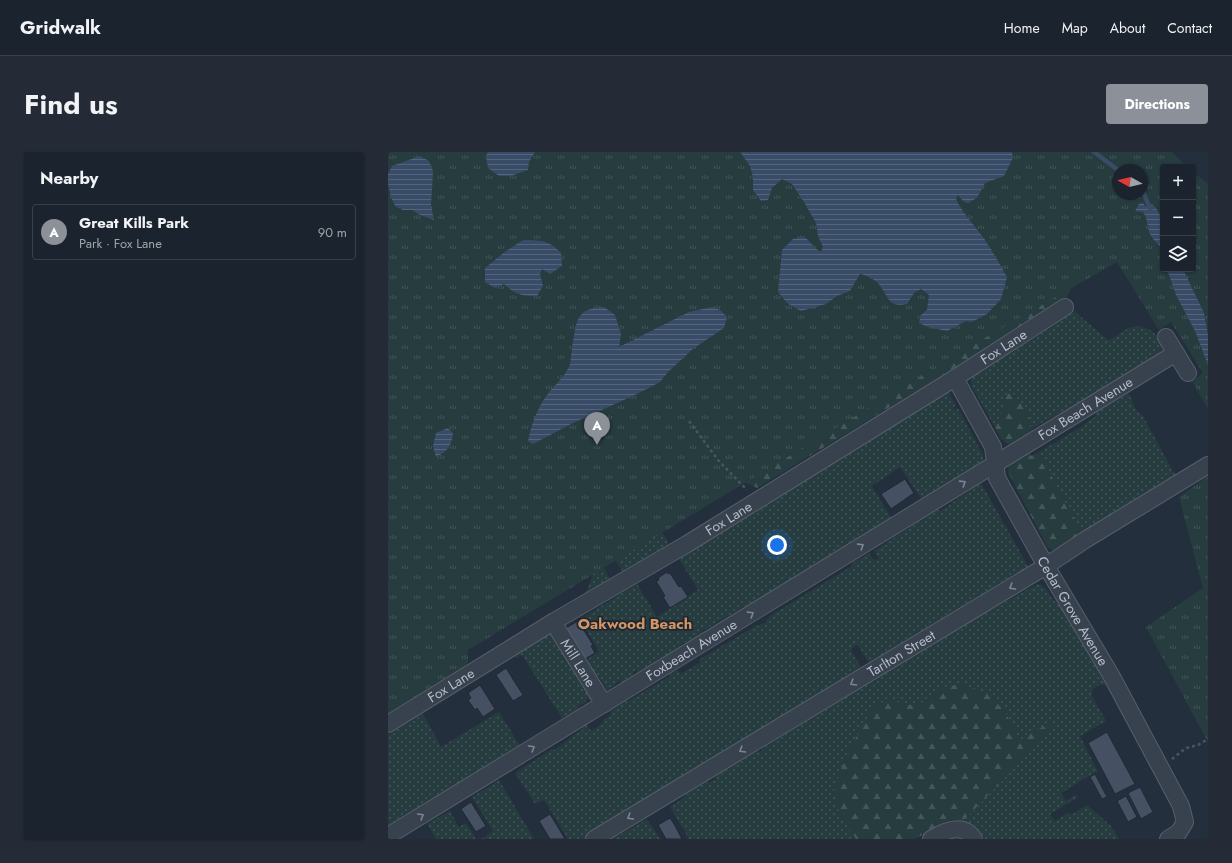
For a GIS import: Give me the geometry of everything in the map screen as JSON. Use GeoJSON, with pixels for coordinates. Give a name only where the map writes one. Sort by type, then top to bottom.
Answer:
{"type":"FeatureCollection","features":[{"type":"Feature","properties":{"kind":"street","name":"Fox Lane"},"geometry":{"type":"LineString","coordinates":[[388,724],[553,622],[687,544],[955,378],[1065,307]]}},
{"type":"Feature","properties":{"kind":"street"},"geometry":{"type":"LineString","coordinates":[[1166,337],[1188,373]]}},
{"type":"Feature","properties":{"kind":"street","name":"Fox Beach Avenue"},"geometry":{"type":"LineString","coordinates":[[995,463],[1176,353]]}},
{"type":"Feature","properties":{"kind":"street","name":"Cedar Grove Avenue"},"geometry":{"type":"LineString","coordinates":[[955,378],[993,447],[996,478],[1111,676],[1162,768],[1181,806],[1185,822],[1179,832],[1168,839]]}},
{"type":"Feature","properties":{"kind":"street","name":"Foxbeach Avenue"},"geometry":{"type":"LineString","coordinates":[[388,836],[995,463]]}},
{"type":"Feature","properties":{"kind":"street","name":"Tarlton Street"},"geometry":{"type":"LineString","coordinates":[[594,839],[1046,566],[1085,540],[1208,465]]}},
{"type":"Feature","properties":{"kind":"street","name":"Mill Lane"},"geometry":{"type":"LineString","coordinates":[[553,622],[604,704]]}},
{"type":"Feature","properties":{"kind":"street"},"geometry":{"type":"LineString","coordinates":[[931,839],[950,829],[965,831],[974,839]]}},
{"type":"Feature","properties":{"kind":"path"},"geometry":{"type":"LineString","coordinates":[[689,421],[718,460],[757,500]]}},
{"type":"Feature","properties":{"kind":"path"},"geometry":{"type":"LineString","coordinates":[[1162,768],[1186,748],[1198,745],[1208,739]]}},
{"type":"Feature","properties":{"kind":"green space"},"geometry":{"type":"Polygon","coordinates":[[[388,152],[1172,152],[1184,164],[1160,164],[1160,272],[1196,272],[1196,174],[1208,184],[1208,409],[1192,381],[1203,373],[1171,322],[1159,330],[1117,262],[993,333],[468,650],[468,668],[388,717],[388,152]]]}},
{"type":"Feature","properties":{"kind":"green space"},"geometry":{"type":"Polygon","coordinates":[[[1074,284],[1065,300],[757,488],[745,482],[1074,284]]]}},
{"type":"Feature","properties":{"kind":"green space"},"geometry":{"type":"Polygon","coordinates":[[[1073,310],[1108,340],[1133,327],[1145,328],[1156,334],[1161,345],[1161,351],[1137,369],[1062,417],[1059,413],[1030,430],[1025,411],[1021,403],[1014,395],[1004,407],[1000,420],[995,427],[972,387],[972,375],[986,368],[984,366],[1073,310]]]}},
{"type":"Feature","properties":{"kind":"green space"},"geometry":{"type":"Polygon","coordinates":[[[949,393],[956,405],[953,408],[958,408],[983,455],[983,460],[979,465],[922,500],[900,467],[872,486],[892,520],[701,632],[700,637],[680,645],[681,647],[656,661],[656,663],[648,668],[646,667],[638,672],[636,670],[632,674],[634,676],[632,678],[630,676],[625,680],[625,682],[623,683],[620,680],[607,690],[599,677],[596,678],[585,661],[599,651],[580,619],[637,584],[657,617],[698,590],[677,555],[942,394],[949,393]]]}},
{"type":"Feature","properties":{"kind":"green space"},"geometry":{"type":"Polygon","coordinates":[[[1008,393],[1015,397],[1023,406],[1029,418],[1033,434],[1011,446],[1001,439],[995,427],[1002,415],[1004,402],[1008,393]]]}},
{"type":"Feature","properties":{"kind":"green space"},"geometry":{"type":"Polygon","coordinates":[[[1129,393],[1135,409],[1143,416],[1174,473],[1183,477],[1083,536],[1039,452],[1076,430],[1096,416],[1095,413],[1129,393]]]}},
{"type":"Feature","properties":{"kind":"green space"},"geometry":{"type":"Polygon","coordinates":[[[1039,452],[1083,536],[1061,550],[1051,550],[1048,548],[1008,472],[1009,464],[1029,453],[1031,456],[1039,452]]]}},
{"type":"Feature","properties":{"kind":"green space"},"geometry":{"type":"Polygon","coordinates":[[[1208,476],[1208,742],[1146,627],[1203,588],[1179,497],[1208,476]]]}},
{"type":"Feature","properties":{"kind":"green space"},"geometry":{"type":"Polygon","coordinates":[[[981,483],[1028,566],[1024,569],[1025,572],[1005,585],[1003,582],[997,585],[998,589],[870,665],[858,645],[854,646],[851,650],[862,669],[584,839],[568,839],[544,800],[535,804],[515,773],[552,749],[554,750],[583,729],[582,727],[586,724],[591,731],[603,723],[603,720],[611,715],[610,711],[625,701],[628,701],[669,677],[670,674],[677,670],[680,674],[700,663],[699,660],[702,658],[757,625],[758,626],[766,622],[770,616],[852,566],[851,564],[869,553],[873,559],[878,560],[879,559],[874,551],[937,509],[940,511],[981,483]]]}},
{"type":"Feature","properties":{"kind":"green space"},"geometry":{"type":"Polygon","coordinates":[[[662,532],[669,544],[623,572],[615,560],[604,568],[611,580],[585,595],[594,567],[662,532]]]}},
{"type":"Feature","properties":{"kind":"green space"},"geometry":{"type":"Polygon","coordinates":[[[1037,584],[1043,586],[1054,600],[1064,608],[1109,685],[1097,686],[1092,692],[1092,696],[1106,721],[1080,736],[1098,772],[1061,793],[1066,801],[1075,795],[1078,797],[1050,814],[1055,821],[1070,812],[1071,815],[1087,805],[1111,826],[1119,839],[985,839],[976,828],[963,821],[1003,780],[1053,721],[1020,741],[1004,710],[940,688],[920,704],[906,705],[891,700],[839,813],[856,839],[689,839],[670,807],[682,799],[687,793],[708,781],[709,783],[716,779],[714,776],[757,750],[759,752],[763,750],[761,748],[871,680],[873,682],[876,680],[875,678],[955,630],[1037,584]]]}},
{"type":"Feature","properties":{"kind":"green space"},"geometry":{"type":"Polygon","coordinates":[[[551,632],[592,693],[591,700],[586,699],[586,702],[578,706],[580,709],[562,718],[522,655],[516,658],[512,654],[551,632]]]}},
{"type":"Feature","properties":{"kind":"green space"},"geometry":{"type":"Polygon","coordinates":[[[960,684],[985,692],[1004,710],[1020,740],[1053,721],[1049,730],[1041,741],[963,821],[951,820],[915,839],[856,839],[839,813],[834,790],[846,755],[870,713],[879,703],[891,700],[906,705],[920,704],[940,688],[960,684]]]}},
{"type":"Feature","properties":{"kind":"green space"},"geometry":{"type":"Polygon","coordinates":[[[499,712],[520,746],[388,829],[388,735],[423,714],[441,747],[499,712]]]}},
{"type":"Feature","properties":{"kind":"green space"},"geometry":{"type":"Polygon","coordinates":[[[499,780],[534,839],[481,839],[493,831],[472,797],[499,780]]]}},
{"type":"Feature","properties":{"kind":"green space"},"geometry":{"type":"Polygon","coordinates":[[[450,811],[459,827],[466,823],[476,839],[436,839],[427,824],[450,811]]]}},
{"type":"Feature","properties":{"kind":"green space"},"geometry":{"type":"Polygon","coordinates":[[[647,819],[660,839],[613,839],[647,819]]]}},
{"type":"Feature","properties":{"kind":"water"},"geometry":{"type":"Polygon","coordinates":[[[488,152],[535,152],[529,162],[528,170],[510,176],[499,176],[488,168],[486,156],[488,152]]]}},
{"type":"Feature","properties":{"kind":"water"},"geometry":{"type":"Polygon","coordinates":[[[740,152],[1012,152],[1013,158],[1004,176],[985,183],[977,198],[968,203],[963,201],[958,195],[956,199],[958,204],[987,243],[1007,277],[1001,299],[987,314],[972,322],[966,321],[947,331],[928,327],[919,323],[921,315],[927,310],[929,295],[921,289],[914,293],[907,304],[901,305],[891,302],[875,280],[860,274],[850,291],[837,296],[826,304],[801,311],[787,303],[778,292],[782,250],[793,239],[804,237],[821,252],[823,247],[818,236],[816,223],[792,184],[782,179],[772,188],[768,200],[761,201],[753,190],[753,177],[750,166],[740,152]]]}},
{"type":"Feature","properties":{"kind":"water"},"geometry":{"type":"Polygon","coordinates":[[[420,156],[429,161],[433,171],[431,206],[434,220],[420,215],[412,210],[403,210],[395,206],[388,184],[388,174],[392,166],[420,156]]]}},
{"type":"Feature","properties":{"kind":"water"},"geometry":{"type":"Polygon","coordinates":[[[1143,203],[1147,208],[1152,204],[1160,215],[1160,247],[1150,234],[1146,217],[1143,212],[1135,211],[1139,204],[1143,203]]]}},
{"type":"Feature","properties":{"kind":"water"},"geometry":{"type":"Polygon","coordinates":[[[523,240],[534,240],[548,243],[561,253],[562,266],[550,274],[542,269],[540,274],[543,286],[537,296],[519,294],[504,284],[495,288],[485,282],[485,268],[506,251],[523,240]]]}},
{"type":"Feature","properties":{"kind":"water"},"geometry":{"type":"Polygon","coordinates":[[[1168,272],[1184,272],[1204,313],[1208,335],[1208,365],[1195,331],[1176,295],[1168,272]]]}},
{"type":"Feature","properties":{"kind":"water"},"geometry":{"type":"Polygon","coordinates":[[[604,307],[615,315],[621,334],[619,347],[689,312],[712,307],[720,310],[727,317],[724,328],[694,348],[668,372],[660,382],[573,423],[533,444],[528,441],[531,427],[542,402],[564,375],[570,364],[575,332],[580,316],[588,310],[604,307]]]}},
{"type":"Feature","properties":{"kind":"water"},"geometry":{"type":"Polygon","coordinates":[[[448,428],[453,433],[452,441],[444,452],[436,457],[433,446],[436,433],[448,428]]]}},
{"type":"Feature","properties":{"kind":"building"},"geometry":{"type":"Polygon","coordinates":[[[905,479],[914,493],[891,509],[881,494],[905,479]]]}},
{"type":"Feature","properties":{"kind":"building"},"geometry":{"type":"Polygon","coordinates":[[[667,572],[668,574],[670,573],[679,587],[681,586],[688,597],[670,608],[656,581],[667,572]]]}},
{"type":"Feature","properties":{"kind":"building"},"geometry":{"type":"Polygon","coordinates":[[[578,621],[593,645],[591,646],[595,653],[585,659],[566,628],[578,621]]]}},
{"type":"Feature","properties":{"kind":"building"},"geometry":{"type":"Polygon","coordinates":[[[506,668],[523,695],[513,701],[496,675],[506,668]]]}},
{"type":"Feature","properties":{"kind":"building"},"geometry":{"type":"Polygon","coordinates":[[[480,685],[495,709],[483,717],[477,708],[475,710],[468,700],[471,698],[468,693],[480,685]]]}},
{"type":"Feature","properties":{"kind":"building"},"geometry":{"type":"Polygon","coordinates":[[[1107,732],[1135,784],[1115,794],[1088,743],[1107,732]]]}},
{"type":"Feature","properties":{"kind":"building"},"geometry":{"type":"Polygon","coordinates":[[[1095,774],[1107,797],[1102,799],[1090,777],[1095,774]]]}},
{"type":"Feature","properties":{"kind":"building"},"geometry":{"type":"Polygon","coordinates":[[[1140,787],[1153,812],[1141,819],[1128,793],[1140,787]]]}},
{"type":"Feature","properties":{"kind":"building"},"geometry":{"type":"Polygon","coordinates":[[[1126,796],[1137,817],[1128,822],[1117,801],[1126,796]]]}},
{"type":"Feature","properties":{"kind":"building"},"geometry":{"type":"Polygon","coordinates":[[[471,802],[486,826],[476,832],[461,809],[471,802]]]}},
{"type":"Feature","properties":{"kind":"building"},"geometry":{"type":"Polygon","coordinates":[[[550,814],[565,839],[550,839],[539,821],[550,814]]]}},
{"type":"Feature","properties":{"kind":"building"},"geometry":{"type":"Polygon","coordinates":[[[670,818],[682,839],[666,839],[658,825],[670,818]]]}},
{"type":"Feature","properties":{"kind":"waterway"},"geometry":{"type":"LineString","coordinates":[[1094,152],[1112,166]]}},
{"type":"Feature","properties":{"kind":"waterway"},"geometry":{"type":"LineString","coordinates":[[1146,200],[1151,211]]}},
{"type":"Feature","properties":{"kind":"place","name":"Great Kills Park"},"geometry":{"type":"Point","coordinates":[597,445]}},
{"type":"Feature","properties":{"kind":"district","name":"Oakwood Beach"},"geometry":{"type":"Point","coordinates":[635,624]}}]}
